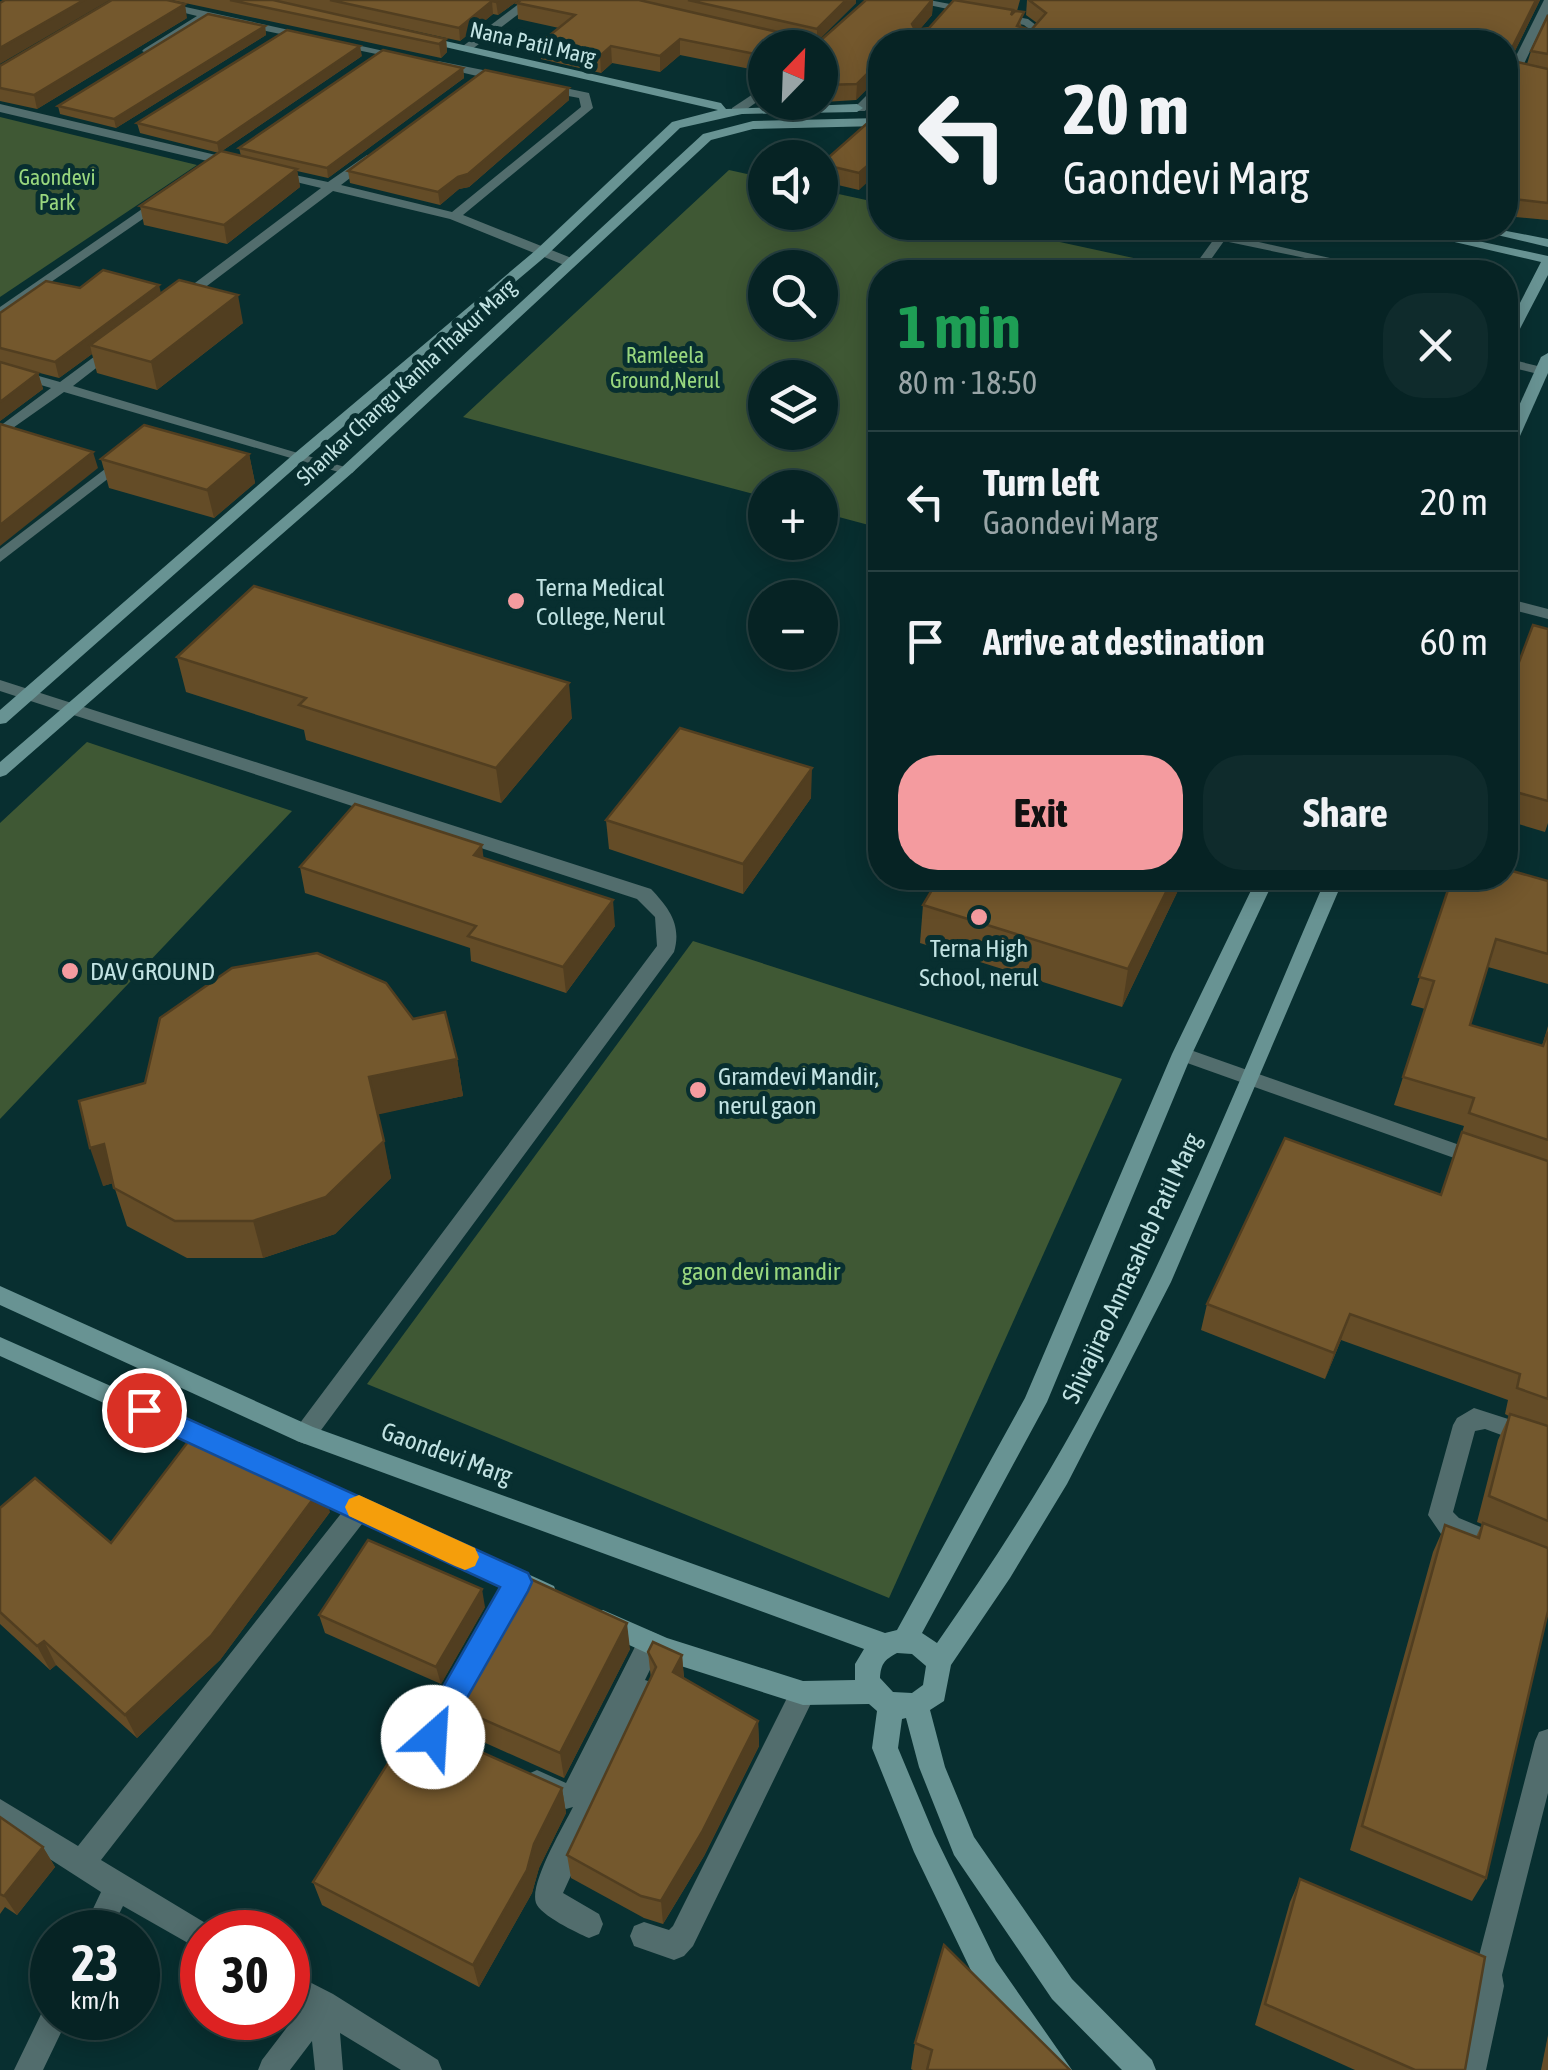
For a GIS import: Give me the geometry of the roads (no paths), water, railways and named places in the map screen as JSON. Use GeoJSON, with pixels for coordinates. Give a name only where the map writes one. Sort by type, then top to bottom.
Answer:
{"type":"FeatureCollection","features":[{"type":"Feature","properties":{"kind":"street"},"geometry":{"type":"LineString","coordinates":[[138,0],[414,59]]}},
{"type":"Feature","properties":{"kind":"street"},"geometry":{"type":"LineString","coordinates":[[467,48],[531,0]]}},
{"type":"Feature","properties":{"kind":"street"},"geometry":{"type":"LineString","coordinates":[[911,0],[1035,25],[1032,30]]}},
{"type":"Feature","properties":{"kind":"street"},"geometry":{"type":"LineString","coordinates":[[1518,64],[1548,2]]}},
{"type":"Feature","properties":{"kind":"street"},"geometry":{"type":"LineString","coordinates":[[140,56],[207,15]]}},
{"type":"Feature","properties":{"kind":"street"},"geometry":{"type":"LineString","coordinates":[[269,42],[286,32]]}},
{"type":"Feature","properties":{"kind":"street","name":"Nana Patil Marg"},"geometry":{"type":"LineString","coordinates":[[410,36],[736,111],[753,125]]}},
{"type":"Feature","properties":{"kind":"street"},"geometry":{"type":"LineString","coordinates":[[365,63],[380,52]]}},
{"type":"Feature","properties":{"kind":"street"},"geometry":{"type":"LineString","coordinates":[[432,63],[517,82]]}},
{"type":"Feature","properties":{"kind":"street"},"geometry":{"type":"LineString","coordinates":[[1518,73],[1548,78]]}},
{"type":"Feature","properties":{"kind":"street"},"geometry":{"type":"LineString","coordinates":[[468,85],[483,74]]}},
{"type":"Feature","properties":{"kind":"street"},"geometry":{"type":"LineString","coordinates":[[454,216],[587,108],[585,96],[534,85]]}},
{"type":"Feature","properties":{"kind":"street"},"geometry":{"type":"LineString","coordinates":[[860,108],[868,99]]}},
{"type":"Feature","properties":{"kind":"street"},"geometry":{"type":"LineString","coordinates":[[736,111],[748,102]]}},
{"type":"Feature","properties":{"kind":"street"},"geometry":{"type":"LineString","coordinates":[[40,118],[56,107]]}},
{"type":"Feature","properties":{"kind":"street"},"geometry":{"type":"LineString","coordinates":[[0,108],[454,216],[569,262]]}},
{"type":"Feature","properties":{"kind":"street","name":"Shankar Changu Kanha Thakur Marg"},"geometry":{"type":"LineString","coordinates":[[0,719],[300,456],[540,253],[676,126],[701,116],[736,111],[868,108]]}},
{"type":"Feature","properties":{"kind":"street","name":"Shankar Changu Kanha Thakur Marg"},"geometry":{"type":"LineString","coordinates":[[0,771],[346,470],[707,136],[753,125],[868,122]]}},
{"type":"Feature","properties":{"kind":"street"},"geometry":{"type":"LineString","coordinates":[[120,136],[136,126]]}},
{"type":"Feature","properties":{"kind":"street"},"geometry":{"type":"LineString","coordinates":[[206,172],[238,150]]}},
{"type":"Feature","properties":{"kind":"street"},"geometry":{"type":"LineString","coordinates":[[157,316],[376,153]]}},
{"type":"Feature","properties":{"kind":"street"},"geometry":{"type":"LineString","coordinates":[[0,313],[174,194]]}},
{"type":"Feature","properties":{"kind":"street"},"geometry":{"type":"LineString","coordinates":[[1518,237],[1548,243]]}},
{"type":"Feature","properties":{"kind":"street"},"geometry":{"type":"LineString","coordinates":[[1454,240],[1548,261],[1518,320]]}},
{"type":"Feature","properties":{"kind":"street"},"geometry":{"type":"LineString","coordinates":[[0,433],[126,340]]}},
{"type":"Feature","properties":{"kind":"street"},"geometry":{"type":"LineString","coordinates":[[1518,425],[1545,364]]}},
{"type":"Feature","properties":{"kind":"street"},"geometry":{"type":"LineString","coordinates":[[0,369],[346,470]]}},
{"type":"Feature","properties":{"kind":"street"},"geometry":{"type":"LineString","coordinates":[[160,431],[174,420]]}},
{"type":"Feature","properties":{"kind":"street"},"geometry":{"type":"LineString","coordinates":[[0,558],[146,442]]}},
{"type":"Feature","properties":{"kind":"street"},"geometry":{"type":"LineString","coordinates":[[1518,606],[1548,614]]}},
{"type":"Feature","properties":{"kind":"street"},"geometry":{"type":"LineString","coordinates":[[0,684],[69,710],[644,894],[664,915],[667,947],[306,1434]]}},
{"type":"Feature","properties":{"kind":"street","name":"Shivajirao Annasaheb Patil Marg"},"geometry":{"type":"LineString","coordinates":[[894,1642],[1035,1402],[1182,1054],[1260,890]]}},
{"type":"Feature","properties":{"kind":"street","name":"Shivajirao Annasaheb Patil Marg"},"geometry":{"type":"LineString","coordinates":[[938,1660],[994,1586],[1104,1399],[1330,890]]}},
{"type":"Feature","properties":{"kind":"street","name":"Gaondevi Marg"},"geometry":{"type":"LineString","coordinates":[[0,1295],[306,1434],[894,1642]]}},
{"type":"Feature","properties":{"kind":"street"},"geometry":{"type":"LineString","coordinates":[[0,1346],[234,1451]]}},
{"type":"Feature","properties":{"kind":"street"},"geometry":{"type":"LineString","coordinates":[[1515,1553],[1450,1526],[1440,1515],[1442,1500],[1465,1425],[1474,1418],[1548,1442]]}},
{"type":"Feature","properties":{"kind":"street"},"geometry":{"type":"LineString","coordinates":[[270,1467],[360,1508],[513,1592],[576,1609],[656,1646],[803,1694],[893,1701],[934,1692],[938,1660],[916,1643],[894,1642],[868,1660],[866,1671],[893,1701],[932,1768],[964,1846],[1062,1989],[1142,2070]]}},
{"type":"Feature","properties":{"kind":"street"},"geometry":{"type":"LineString","coordinates":[[82,1862],[360,1508]]}},
{"type":"Feature","properties":{"kind":"street"},"geometry":{"type":"LineString","coordinates":[[506,1769],[566,1796],[574,1794],[656,1646]]}},
{"type":"Feature","properties":{"kind":"street"},"geometry":{"type":"LineString","coordinates":[[589,1924],[548,1899],[552,1880],[656,1646]]}},
{"type":"Feature","properties":{"kind":"street"},"geometry":{"type":"LineString","coordinates":[[469,1753],[433,1737],[432,1731],[478,1653]]}},
{"type":"Feature","properties":{"kind":"street"},"geometry":{"type":"LineString","coordinates":[[644,1936],[674,1946],[683,1936],[803,1694]]}},
{"type":"Feature","properties":{"kind":"street"},"geometry":{"type":"LineString","coordinates":[[893,1701],[885,1748],[924,1843],[986,1971],[1058,2070]]}},
{"type":"Feature","properties":{"kind":"street"},"geometry":{"type":"LineString","coordinates":[[1472,2070],[1490,1986],[1488,1975],[1548,1740]]}},
{"type":"Feature","properties":{"kind":"street"},"geometry":{"type":"LineString","coordinates":[[0,1812],[180,1924]]}},
{"type":"Feature","properties":{"kind":"street"},"geometry":{"type":"LineString","coordinates":[[107,1910],[118,1889]]}},
{"type":"Feature","properties":{"kind":"street"},"geometry":{"type":"LineString","coordinates":[[310,1997],[428,2070]]}},
{"type":"Feature","properties":{"kind":"street"},"geometry":{"type":"LineString","coordinates":[[272,2070],[323,2004]]}},
{"type":"Feature","properties":{"kind":"street"},"geometry":{"type":"LineString","coordinates":[[323,2004],[329,2070]]}},
{"type":"Feature","properties":{"kind":"street"},"geometry":{"type":"LineString","coordinates":[[28,2070],[43,2040]]}},
{"type":"Feature","properties":{"kind":"lane"},"geometry":{"type":"LineString","coordinates":[[1256,240],[1337,260]]}},
{"type":"Feature","properties":{"kind":"lane"},"geometry":{"type":"LineString","coordinates":[[1518,363],[1545,364]]}},
{"type":"Feature","properties":{"kind":"lane"},"geometry":{"type":"LineString","coordinates":[[1182,1054],[1495,1164]]}},
{"type":"Feature","properties":{"kind":"place","name":"Terna Medical College, Nerul"},"geometry":{"type":"Point","coordinates":[516,601]}},
{"type":"Feature","properties":{"kind":"place","name":"Terna High School, nerul"},"geometry":{"type":"Point","coordinates":[979,917]}},
{"type":"Feature","properties":{"kind":"place","name":"DAV GROUND"},"geometry":{"type":"Point","coordinates":[70,971]}},
{"type":"Feature","properties":{"kind":"place","name":"Gramdevi Mandir, nerul gaon"},"geometry":{"type":"Point","coordinates":[698,1090]}},
{"type":"Feature","properties":{"kind":"park label","name":"Gaondevi Park"},"geometry":{"type":"Point","coordinates":[57,190]}},
{"type":"Feature","properties":{"kind":"park label","name":"Ramleela Ground,Nerul"},"geometry":{"type":"Point","coordinates":[665,368]}},
{"type":"Feature","properties":{"kind":"park label","name":"gaon devi mandir"},"geometry":{"type":"Point","coordinates":[761,1271]}}]}
